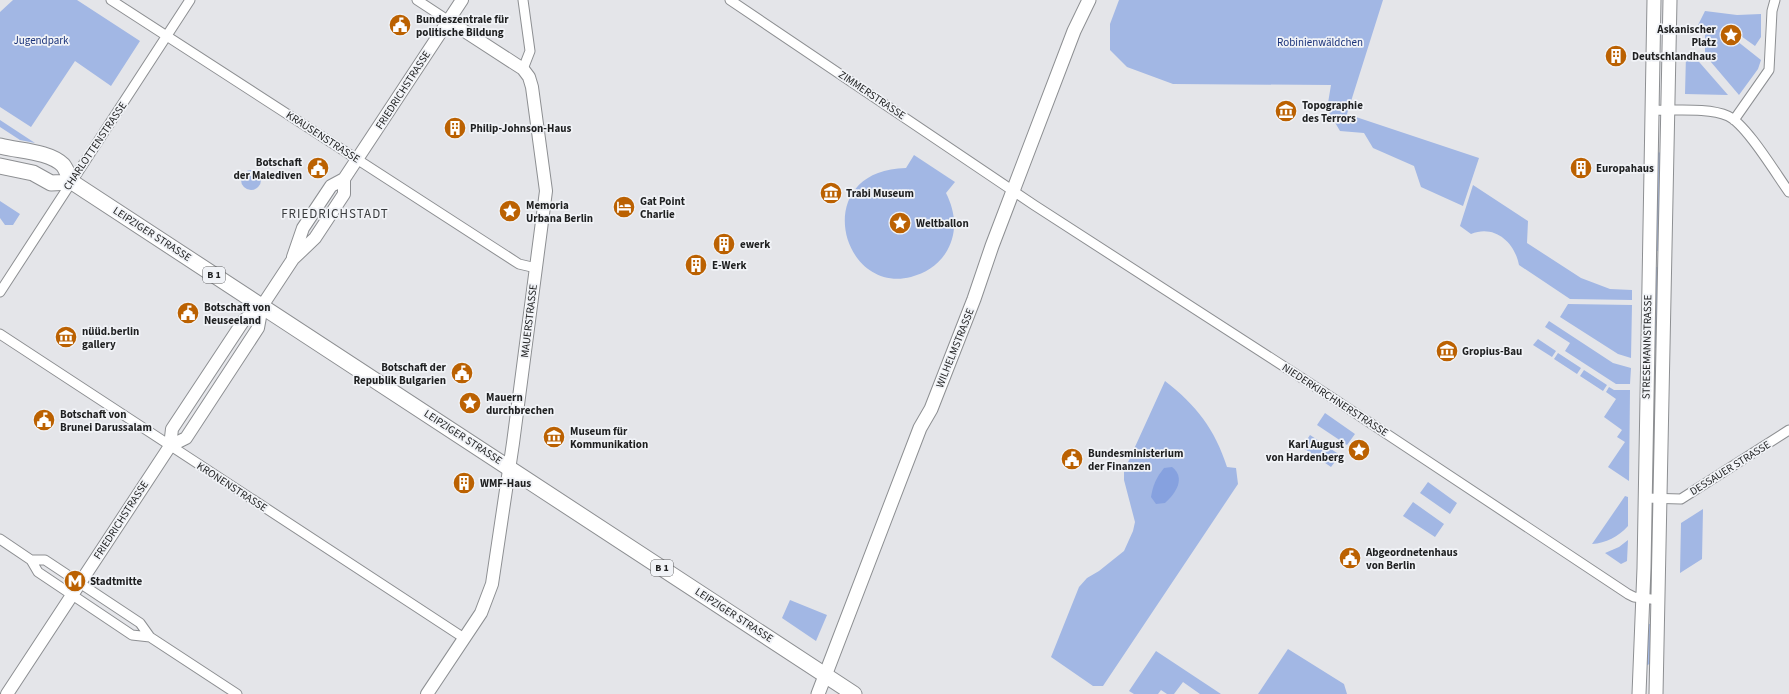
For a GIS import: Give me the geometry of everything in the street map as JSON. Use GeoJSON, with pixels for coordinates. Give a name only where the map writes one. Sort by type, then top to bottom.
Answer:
{"type":"FeatureCollection","features":[{"type":"Feature","properties":{"kind":"main road","name":"WILHELMSTRASSE"},"geometry":{"type":"LineString","coordinates":[[818,694],[920,428],[931,409],[974,299],[992,246],[1074,31],[1089,0]]}},
{"type":"Feature","properties":{"kind":"main road","name":"STRESEMANNSTRASSE"},"geometry":{"type":"LineString","coordinates":[[1639,694],[1643,598],[1650,147],[1654,0]]}},
{"type":"Feature","properties":{"kind":"main road","name":"STRESEMANNSTRASSE"},"geometry":{"type":"LineString","coordinates":[[1656,694],[1669,111],[1670,0]]}},
{"type":"Feature","properties":{"kind":"main road","name":"LEIPZIGER STRASSE"},"geometry":{"type":"LineString","coordinates":[[0,146],[34,152],[53,158],[63,165],[72,182],[854,694]]}},
{"type":"Feature","properties":{"kind":"main road"},"geometry":{"type":"LineString","coordinates":[[1650,147],[1668,147]]}},
{"type":"Feature","properties":{"kind":"main road"},"geometry":{"type":"LineString","coordinates":[[0,166],[33,173],[51,183],[72,182]]}},
{"type":"Feature","properties":{"kind":"main road"},"geometry":{"type":"LineString","coordinates":[[1649,259],[1665,260]]}},
{"type":"Feature","properties":{"kind":"main road"},"geometry":{"type":"LineString","coordinates":[[1647,356],[1664,357]]}},
{"type":"Feature","properties":{"kind":"main road"},"geometry":{"type":"LineString","coordinates":[[1646,442],[1662,442]]}},
{"type":"Feature","properties":{"kind":"street","name":"KRAUSENSTRASSE"},"geometry":{"type":"LineString","coordinates":[[111,0],[520,264],[536,268]]}},
{"type":"Feature","properties":{"kind":"street","name":"CHARLOTTENSTRASSE"},"geometry":{"type":"LineString","coordinates":[[0,292],[190,0]]}},
{"type":"Feature","properties":{"kind":"street"},"geometry":{"type":"LineString","coordinates":[[417,0],[523,69],[530,51],[523,0]]}},
{"type":"Feature","properties":{"kind":"street","name":"FRIEDRICHSTRASSE"},"geometry":{"type":"LineString","coordinates":[[7,694],[170,446],[186,438],[258,328],[262,306],[293,259],[315,238],[343,196],[344,180],[462,0]]}},
{"type":"Feature","properties":{"kind":"street","name":"ZIMMERSTRASSE"},"geometry":{"type":"LineString","coordinates":[[730,0],[1013,191]]}},
{"type":"Feature","properties":{"kind":"street"},"geometry":{"type":"LineString","coordinates":[[1734,120],[1769,70],[1772,11],[1775,0]]}},
{"type":"Feature","properties":{"kind":"street","name":"MAUERSTRASSE"},"geometry":{"type":"LineString","coordinates":[[427,694],[483,609],[491,588],[510,468],[536,268],[545,183],[532,87],[529,77],[523,69]]}},
{"type":"Feature","properties":{"kind":"street"},"geometry":{"type":"LineString","coordinates":[[1651,110],[1714,112],[1734,120],[1744,130],[1789,192]]}},
{"type":"Feature","properties":{"kind":"street","name":"NIEDERKIRCHNERSTRASSE"},"geometry":{"type":"LineString","coordinates":[[1013,191],[1432,463],[1628,594],[1659,600]]}},
{"type":"Feature","properties":{"kind":"street","name":"KRONENSTRASSE"},"geometry":{"type":"LineString","coordinates":[[0,334],[464,638]]}},
{"type":"Feature","properties":{"kind":"street","name":"DESSAUER STRASSE"},"geometry":{"type":"LineString","coordinates":[[1645,498],[1681,499],[1789,430]]}},
{"type":"Feature","properties":{"kind":"street"},"geometry":{"type":"LineString","coordinates":[[0,539],[31,560],[38,572],[132,635],[150,637]]}},
{"type":"Feature","properties":{"kind":"street"},"geometry":{"type":"LineString","coordinates":[[31,560],[45,560],[140,623],[150,637],[237,694]]}},
{"type":"Feature","properties":{"kind":"green space","name":"Jugendpark"},"geometry":{"type":"Polygon","coordinates":[[[13,0],[77,0],[140,41],[111,86],[75,61],[31,127],[0,107],[0,12],[13,0]]]}},
{"type":"Feature","properties":{"kind":"green space","name":"Robinienwäldchen"},"geometry":{"type":"Polygon","coordinates":[[[1119,0],[1383,0],[1347,114],[1479,158],[1463,206],[1421,187],[1414,166],[1373,148],[1364,133],[1340,131],[1327,109],[1331,85],[1173,84],[1127,67],[1110,50],[1110,24],[1119,0]]]}},
{"type":"Feature","properties":{"kind":"green space"},"geometry":{"type":"Polygon","coordinates":[[[1705,11],[1737,15],[1761,14],[1761,37],[1755,46],[1741,36],[1737,41],[1761,60],[1758,69],[1739,95],[1705,55],[1705,26],[1698,25],[1705,11]]]}},
{"type":"Feature","properties":{"kind":"green space"},"geometry":{"type":"Polygon","coordinates":[[[1686,55],[1693,55],[1728,95],[1685,94],[1686,55]]]}},
{"type":"Feature","properties":{"kind":"green space"},"geometry":{"type":"Polygon","coordinates":[[[0,120],[35,143],[20,140],[0,127],[0,120]]]}},
{"type":"Feature","properties":{"kind":"green space"},"geometry":{"type":"Polygon","coordinates":[[[1657,152],[1662,153],[1659,251],[1656,251],[1657,152]]]}},
{"type":"Feature","properties":{"kind":"green space"},"geometry":{"type":"Polygon","coordinates":[[[914,155],[955,182],[946,193],[954,216],[954,231],[945,254],[926,271],[911,277],[886,278],[867,268],[853,251],[846,230],[846,208],[856,188],[875,174],[906,168],[914,155]]]}},
{"type":"Feature","properties":{"kind":"green space"},"geometry":{"type":"Polygon","coordinates":[[[251,170],[258,173],[261,180],[258,187],[251,190],[244,187],[241,180],[244,173],[251,170]]]}},
{"type":"Feature","properties":{"kind":"green space"},"geometry":{"type":"Polygon","coordinates":[[[1473,185],[1528,221],[1527,243],[1581,278],[1610,289],[1632,290],[1632,300],[1570,299],[1519,265],[1513,249],[1496,234],[1480,232],[1471,234],[1460,226],[1473,185]]]}},
{"type":"Feature","properties":{"kind":"green space"},"geometry":{"type":"Polygon","coordinates":[[[0,201],[20,214],[13,225],[5,225],[0,218],[0,201]]]}},
{"type":"Feature","properties":{"kind":"green space"},"geometry":{"type":"Polygon","coordinates":[[[1655,267],[1658,267],[1657,348],[1654,348],[1655,267]]]}},
{"type":"Feature","properties":{"kind":"green space"},"geometry":{"type":"Polygon","coordinates":[[[1568,304],[1632,305],[1631,358],[1618,354],[1560,317],[1568,304]]]}},
{"type":"Feature","properties":{"kind":"green space"},"geometry":{"type":"Polygon","coordinates":[[[1549,321],[1613,363],[1631,368],[1630,384],[1616,384],[1565,351],[1570,343],[1545,327],[1549,321]]]}},
{"type":"Feature","properties":{"kind":"green space"},"geometry":{"type":"Polygon","coordinates":[[[1538,339],[1556,351],[1552,357],[1533,345],[1538,339]]]}},
{"type":"Feature","properties":{"kind":"green space"},"geometry":{"type":"Polygon","coordinates":[[[1558,353],[1581,368],[1577,374],[1554,359],[1558,353]]]}},
{"type":"Feature","properties":{"kind":"green space"},"geometry":{"type":"Polygon","coordinates":[[[1654,365],[1656,365],[1656,435],[1652,434],[1654,365]]]}},
{"type":"Feature","properties":{"kind":"green space"},"geometry":{"type":"Polygon","coordinates":[[[1584,370],[1607,385],[1603,391],[1580,376],[1584,370]]]}},
{"type":"Feature","properties":{"kind":"green space"},"geometry":{"type":"Polygon","coordinates":[[[1165,381],[1186,399],[1203,419],[1217,441],[1227,467],[1236,468],[1238,484],[1103,686],[1093,686],[1051,657],[1079,587],[1087,578],[1099,571],[1124,551],[1133,531],[1135,522],[1124,480],[1124,471],[1165,381]]]}},
{"type":"Feature","properties":{"kind":"green space"},"geometry":{"type":"Polygon","coordinates":[[[1609,387],[1614,390],[1630,390],[1629,481],[1608,467],[1625,442],[1617,437],[1622,430],[1604,417],[1616,399],[1606,392],[1609,387]]]}},
{"type":"Feature","properties":{"kind":"green space"},"geometry":{"type":"Polygon","coordinates":[[[1325,413],[1355,434],[1347,445],[1317,425],[1325,413]]]}},
{"type":"Feature","properties":{"kind":"green space"},"geometry":{"type":"Polygon","coordinates":[[[1310,435],[1340,455],[1331,467],[1302,447],[1310,435]]]}},
{"type":"Feature","properties":{"kind":"green space"},"geometry":{"type":"Polygon","coordinates":[[[1428,482],[1457,503],[1450,514],[1420,493],[1428,482]]]}},
{"type":"Feature","properties":{"kind":"green space"},"geometry":{"type":"Polygon","coordinates":[[[1625,496],[1628,497],[1628,526],[1612,539],[1592,544],[1625,496]]]}},
{"type":"Feature","properties":{"kind":"green space"},"geometry":{"type":"Polygon","coordinates":[[[1413,502],[1444,524],[1435,537],[1403,516],[1413,502]]]}},
{"type":"Feature","properties":{"kind":"green space"},"geometry":{"type":"Polygon","coordinates":[[[1703,509],[1702,559],[1680,573],[1681,523],[1703,509]]]}},
{"type":"Feature","properties":{"kind":"green space"},"geometry":{"type":"Polygon","coordinates":[[[1650,526],[1655,526],[1652,589],[1650,588],[1650,526]]]}},
{"type":"Feature","properties":{"kind":"green space"},"geometry":{"type":"Polygon","coordinates":[[[1628,540],[1627,561],[1621,564],[1605,553],[1619,547],[1628,540]]]}},
{"type":"Feature","properties":{"kind":"green space"},"geometry":{"type":"Polygon","coordinates":[[[790,600],[827,615],[816,641],[782,618],[790,600]]]}},
{"type":"Feature","properties":{"kind":"green space"},"geometry":{"type":"Polygon","coordinates":[[[1647,624],[1653,624],[1652,663],[1645,666],[1647,624]]]}},
{"type":"Feature","properties":{"kind":"green space"},"geometry":{"type":"Polygon","coordinates":[[[1288,649],[1344,684],[1347,694],[1258,694],[1288,649]]]}},
{"type":"Feature","properties":{"kind":"green space"},"geometry":{"type":"Polygon","coordinates":[[[1156,651],[1221,694],[1200,694],[1183,682],[1174,694],[1167,694],[1161,690],[1158,694],[1134,694],[1129,691],[1156,651]]]}},
{"type":"Feature","properties":{"kind":"shaded area"},"geometry":{"type":"Polygon","coordinates":[[[1172,467],[1176,471],[1179,481],[1176,490],[1165,503],[1156,504],[1151,497],[1155,482],[1164,468],[1172,467]]]}},
{"type":"Feature","properties":{"kind":"place","name":"Bundeszentrale für politische Bildung"},"geometry":{"type":"Point","coordinates":[400,25]}},
{"type":"Feature","properties":{"kind":"place","name":"Askanischer Platz"},"geometry":{"type":"Point","coordinates":[1731,35]}},
{"type":"Feature","properties":{"kind":"place","name":"Deutschlandhaus"},"geometry":{"type":"Point","coordinates":[1616,56]}},
{"type":"Feature","properties":{"kind":"place","name":"Topographie des Terrors"},"geometry":{"type":"Point","coordinates":[1286,111]}},
{"type":"Feature","properties":{"kind":"place","name":"Philip-Johnson-Haus"},"geometry":{"type":"Point","coordinates":[455,128]}},
{"type":"Feature","properties":{"kind":"place","name":"Botschaft der Malediven"},"geometry":{"type":"Point","coordinates":[318,168]}},
{"type":"Feature","properties":{"kind":"place","name":"Europahaus"},"geometry":{"type":"Point","coordinates":[1581,168]}},
{"type":"Feature","properties":{"kind":"place","name":"Trabi Museum"},"geometry":{"type":"Point","coordinates":[831,193]}},
{"type":"Feature","properties":{"kind":"place","name":"Gat Point Charlie"},"geometry":{"type":"Point","coordinates":[624,207]}},
{"type":"Feature","properties":{"kind":"place","name":"Memoria Urbana Berlin"},"geometry":{"type":"Point","coordinates":[510,211]}},
{"type":"Feature","properties":{"kind":"place","name":"Weltballon"},"geometry":{"type":"Point","coordinates":[900,223]}},
{"type":"Feature","properties":{"kind":"place","name":"ewerk"},"geometry":{"type":"Point","coordinates":[724,244]}},
{"type":"Feature","properties":{"kind":"place","name":"E-Werk"},"geometry":{"type":"Point","coordinates":[696,265]}},
{"type":"Feature","properties":{"kind":"place","name":"Botschaft von Neuseeland"},"geometry":{"type":"Point","coordinates":[188,313]}},
{"type":"Feature","properties":{"kind":"place","name":"nüüd.berlin gallery"},"geometry":{"type":"Point","coordinates":[66,337]}},
{"type":"Feature","properties":{"kind":"place","name":"Gropius-Bau"},"geometry":{"type":"Point","coordinates":[1447,351]}},
{"type":"Feature","properties":{"kind":"place","name":"Botschaft der Republik Bulgarien"},"geometry":{"type":"Point","coordinates":[462,373]}},
{"type":"Feature","properties":{"kind":"place","name":"Mauern durchbrechen"},"geometry":{"type":"Point","coordinates":[470,403]}},
{"type":"Feature","properties":{"kind":"place","name":"Botschaft von Brunei Darussalam"},"geometry":{"type":"Point","coordinates":[44,420]}},
{"type":"Feature","properties":{"kind":"place","name":"Museum für Kommunikation"},"geometry":{"type":"Point","coordinates":[554,437]}},
{"type":"Feature","properties":{"kind":"place","name":"Karl August von Hardenberg"},"geometry":{"type":"Point","coordinates":[1359,450]}},
{"type":"Feature","properties":{"kind":"place","name":"Bundesministerium der Finanzen"},"geometry":{"type":"Point","coordinates":[1072,459]}},
{"type":"Feature","properties":{"kind":"place","name":"WMF-Haus"},"geometry":{"type":"Point","coordinates":[464,483]}},
{"type":"Feature","properties":{"kind":"place","name":"Abgeordnetenhaus von Berlin"},"geometry":{"type":"Point","coordinates":[1350,558]}},
{"type":"Feature","properties":{"kind":"place","name":"Stadtmitte"},"geometry":{"type":"Point","coordinates":[75,581]}},
{"type":"Feature","properties":{"kind":"district","name":"FRIEDRICHSTADT"},"geometry":{"type":"Point","coordinates":[335,214]}}]}
